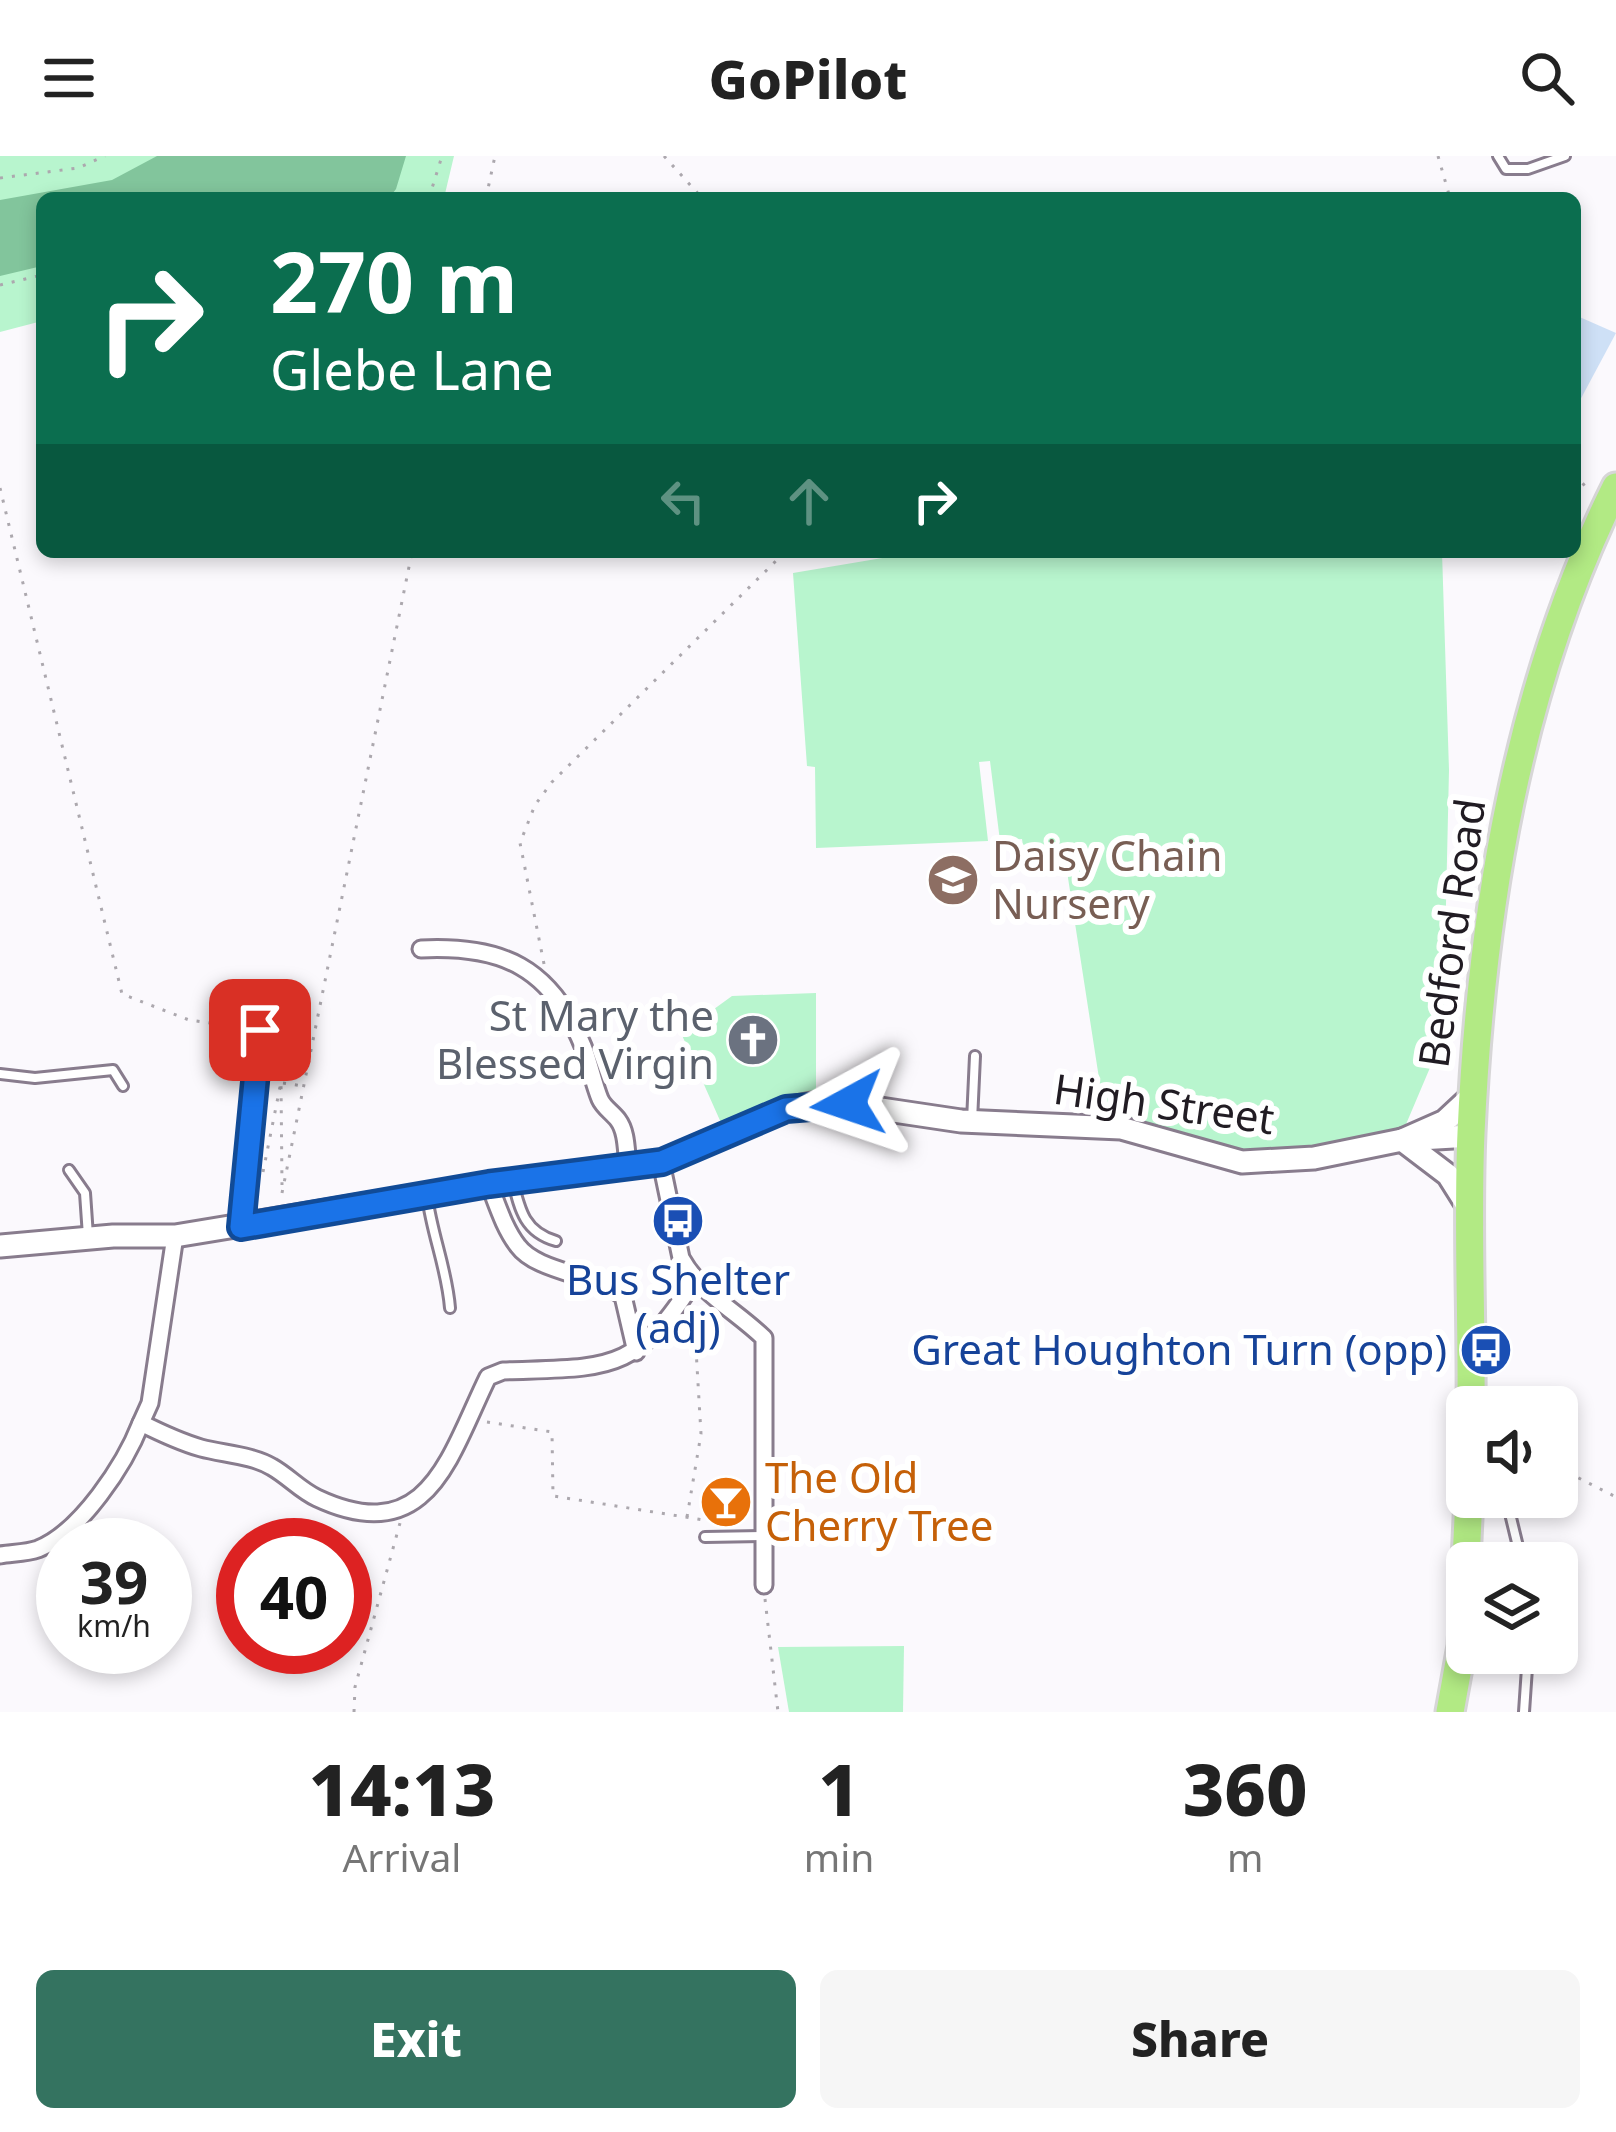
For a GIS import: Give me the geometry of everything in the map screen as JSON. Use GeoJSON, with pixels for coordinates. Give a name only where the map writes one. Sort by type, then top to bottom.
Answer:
{"type":"FeatureCollection","features":[{"type":"Feature","properties":{"kind":"highway","name":"Bedford Road"},"geometry":{"type":"LineString","coordinates":[[1471,1386],[1471,1136],[1500,855],[1527,726],[1567,602],[1616,487]]}},
{"type":"Feature","properties":{"kind":"highway"},"geometry":{"type":"LineString","coordinates":[[1450,1712],[1462,1646],[1468,1518]]}},
{"type":"Feature","properties":{"kind":"street"},"geometry":{"type":"LineString","coordinates":[[421,949],[473,947],[492,952],[532,974],[562,1004],[601,1102],[620,1122],[628,1165]]}},
{"type":"Feature","properties":{"kind":"street"},"geometry":{"type":"LineString","coordinates":[[251,1226],[260,1030]]}},
{"type":"Feature","properties":{"kind":"street"},"geometry":{"type":"LineString","coordinates":[[1470,1210],[1448,1175],[1402,1140],[1444,1121],[1474,1094]]}},
{"type":"Feature","properties":{"kind":"street","name":"High Street"},"geometry":{"type":"LineString","coordinates":[[0,1246],[175,1236],[489,1184],[662,1162],[786,1109],[812,1104],[848,1104],[971,1122],[1121,1128],[1242,1162],[1314,1158],[1402,1140],[1471,1136]]}},
{"type":"Feature","properties":{"kind":"street"},"geometry":{"type":"LineString","coordinates":[[662,1162],[681,1258],[715,1300],[764,1338],[764,1585]]}},
{"type":"Feature","properties":{"kind":"street"},"geometry":{"type":"LineString","coordinates":[[489,1184],[519,1249],[531,1258],[616,1290],[626,1302],[636,1352]]}},
{"type":"Feature","properties":{"kind":"street"},"geometry":{"type":"LineString","coordinates":[[0,1555],[38,1550],[61,1534],[111,1479],[142,1423],[150,1403],[175,1236]]}},
{"type":"Feature","properties":{"kind":"street"},"geometry":{"type":"LineString","coordinates":[[142,1423],[200,1448],[268,1465],[303,1491],[334,1504],[381,1512],[404,1509],[418,1502],[439,1476],[488,1377],[503,1371],[616,1362],[636,1352],[676,1310],[695,1279]]}},
{"type":"Feature","properties":{"kind":"lane"},"geometry":{"type":"LineString","coordinates":[[1498,156],[1506,169],[1528,169],[1565,156]]}},
{"type":"Feature","properties":{"kind":"lane"},"geometry":{"type":"LineString","coordinates":[[971,1122],[976,1056]]}},
{"type":"Feature","properties":{"kind":"lane"},"geometry":{"type":"LineString","coordinates":[[0,1074],[35,1078],[113,1070],[123,1086]]}},
{"type":"Feature","properties":{"kind":"lane"},"geometry":{"type":"LineString","coordinates":[[69,1170],[85,1193],[88,1238]]}},
{"type":"Feature","properties":{"kind":"lane"},"geometry":{"type":"LineString","coordinates":[[513,1181],[528,1226],[536,1235],[556,1241]]}},
{"type":"Feature","properties":{"kind":"lane"},"geometry":{"type":"LineString","coordinates":[[427,1195],[450,1307]]}},
{"type":"Feature","properties":{"kind":"lane"},"geometry":{"type":"LineString","coordinates":[[705,1537],[762,1536]]}},
{"type":"Feature","properties":{"kind":"lane"},"geometry":{"type":"LineString","coordinates":[[1524,1712],[1527,1674]]}},
{"type":"Feature","properties":{"kind":"path"},"geometry":{"type":"LineString","coordinates":[[0,178],[78,168],[105,156]]}},
{"type":"Feature","properties":{"kind":"path"},"geometry":{"type":"LineString","coordinates":[[431,192],[442,156]]}},
{"type":"Feature","properties":{"kind":"path"},"geometry":{"type":"LineString","coordinates":[[487,192],[495,156]]}},
{"type":"Feature","properties":{"kind":"path"},"geometry":{"type":"LineString","coordinates":[[664,156],[691,192]]}},
{"type":"Feature","properties":{"kind":"path"},"geometry":{"type":"LineString","coordinates":[[1438,156],[1448,192]]}},
{"type":"Feature","properties":{"kind":"path"},"geometry":{"type":"LineString","coordinates":[[0,286],[36,277]]}},
{"type":"Feature","properties":{"kind":"path"},"geometry":{"type":"LineString","coordinates":[[0,488],[122,994],[188,1020],[260,1030]]}},
{"type":"Feature","properties":{"kind":"path"},"geometry":{"type":"LineString","coordinates":[[281,1082],[282,1193],[411,558]]}},
{"type":"Feature","properties":{"kind":"path"},"geometry":{"type":"LineString","coordinates":[[549,991],[520,843],[535,805],[552,782],[779,558]]}},
{"type":"Feature","properties":{"kind":"path"},"geometry":{"type":"LineString","coordinates":[[281,1082],[304,1086]]}},
{"type":"Feature","properties":{"kind":"path"},"geometry":{"type":"LineString","coordinates":[[261,1184],[281,1082]]}},
{"type":"Feature","properties":{"kind":"path"},"geometry":{"type":"LineString","coordinates":[[687,1517],[700,1434],[695,1348]]}},
{"type":"Feature","properties":{"kind":"path"},"geometry":{"type":"LineString","coordinates":[[467,1419],[552,1432],[553,1496],[725,1524]]}},
{"type":"Feature","properties":{"kind":"path"},"geometry":{"type":"LineString","coordinates":[[1578,1478],[1616,1497]]}},
{"type":"Feature","properties":{"kind":"path"},"geometry":{"type":"LineString","coordinates":[[354,1712],[355,1687],[404,1509]]}},
{"type":"Feature","properties":{"kind":"path"},"geometry":{"type":"LineString","coordinates":[[764,1585],[778,1712]]}},
{"type":"Feature","properties":{"kind":"green space"},"geometry":{"type":"Polygon","coordinates":[[[0,156],[454,156],[445,192],[36,192],[36,323],[0,332],[0,156]]]}},
{"type":"Feature","properties":{"kind":"green space"},"geometry":{"type":"Polygon","coordinates":[[[157,156],[406,156],[394,192],[45,192],[112,180],[157,156]]]}},
{"type":"Feature","properties":{"kind":"green space"},"geometry":{"type":"Polygon","coordinates":[[[36,194],[36,267],[0,276],[0,200],[36,194]]]}},
{"type":"Feature","properties":{"kind":"green space"},"geometry":{"type":"Polygon","coordinates":[[[882,558],[1442,558],[1449,770],[1443,1037],[1404,1129],[1348,1142],[1272,1151],[1105,1117],[1066,865],[1027,873],[1022,839],[1000,841],[990,761],[979,762],[988,841],[816,848],[815,767],[807,766],[793,573],[882,558]]]}},
{"type":"Feature","properties":{"kind":"green space"},"geometry":{"type":"Polygon","coordinates":[[[816,993],[816,1094],[787,1095],[722,1125],[681,1033],[732,996],[816,993]]]}},
{"type":"Feature","properties":{"kind":"green space"},"geometry":{"type":"Polygon","coordinates":[[[904,1646],[903,1712],[789,1712],[778,1647],[904,1646]]]}},
{"type":"Feature","properties":{"kind":"water"},"geometry":{"type":"Polygon","coordinates":[[[1581,318],[1616,333],[1581,398],[1581,318]]]}},
{"type":"Feature","properties":{"kind":"place","name":"Daisy Chain Nursery"},"geometry":{"type":"Point","coordinates":[953,880]}},
{"type":"Feature","properties":{"kind":"place","name":"St Mary the Blessed Virgin"},"geometry":{"type":"Point","coordinates":[753,1040]}},
{"type":"Feature","properties":{"kind":"place","name":"Bus Shelter (adj)"},"geometry":{"type":"Point","coordinates":[678,1221]}},
{"type":"Feature","properties":{"kind":"place","name":"Great Houghton Turn (opp)"},"geometry":{"type":"Point","coordinates":[1486,1350]}},
{"type":"Feature","properties":{"kind":"place","name":"The Old Cherry Tree"},"geometry":{"type":"Point","coordinates":[726,1502]}},
{"type":"Feature","properties":{"kind":"route"},"geometry":{"type":"LineString","coordinates":[[260,1030],[241,1227],[489,1184],[662,1162],[786,1109],[848,1104]]}}]}
